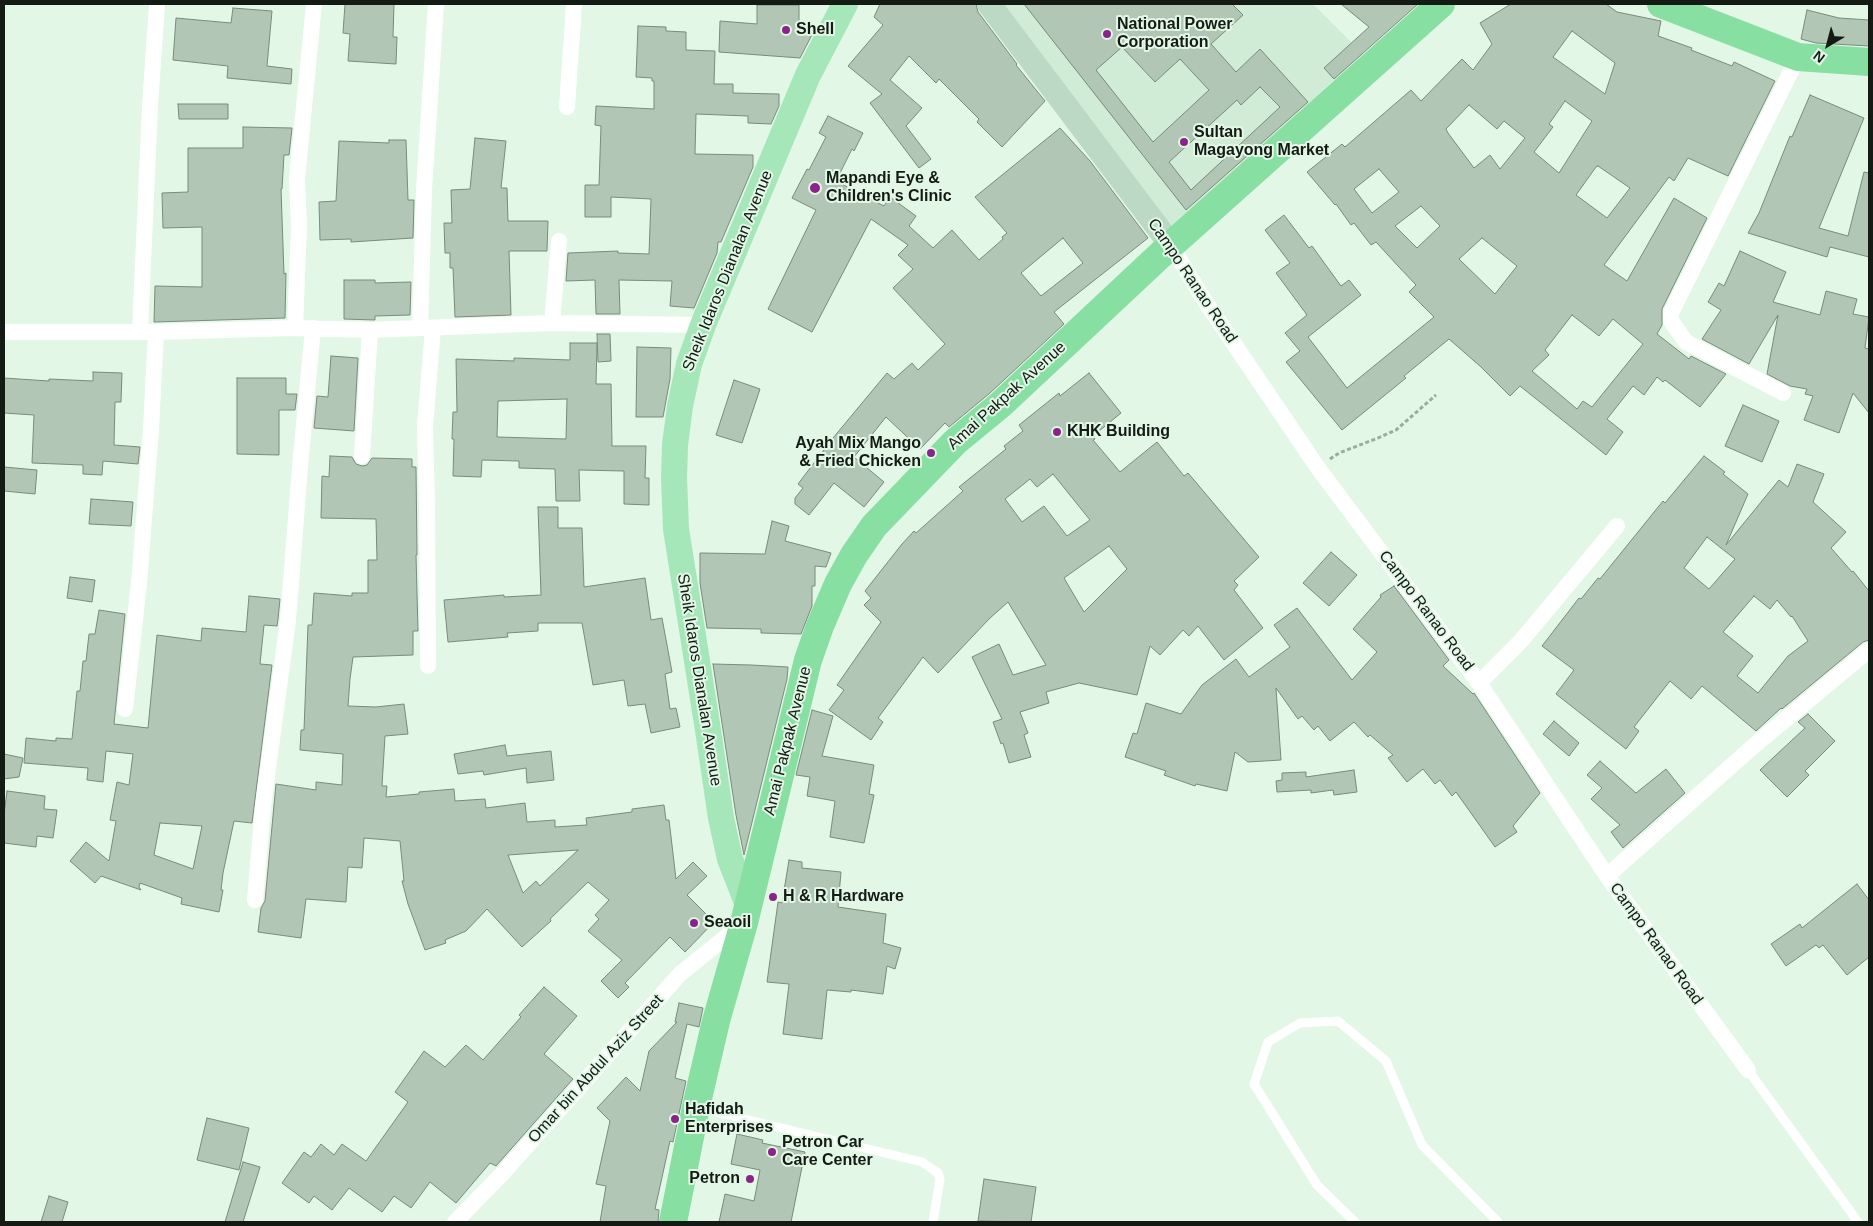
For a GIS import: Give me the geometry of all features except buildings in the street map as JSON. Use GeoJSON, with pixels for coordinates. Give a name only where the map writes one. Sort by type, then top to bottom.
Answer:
{"type":"FeatureCollection","features":[{"type":"Feature","properties":{"kind":"highway","name":"Amai Pakpak Avenue"},"geometry":{"type":"LineString","coordinates":[[673,1222],[696,1107],[716,1021],[746,914],[808,660],[838,584],[854,555],[874,526],[955,442],[1000,405],[1171,244],[1441,4]]}},
{"type":"Feature","properties":{"kind":"highway"},"geometry":{"type":"LineString","coordinates":[[1661,4],[1798,58],[1869,62]]}},
{"type":"Feature","properties":{"kind":"main road","name":"Sheik Idaros Dianalan Avenue"},"geometry":{"type":"LineString","coordinates":[[746,914],[724,838],[676,529],[675,445],[680,406],[689,364],[703,325],[808,75],[845,4]]}},
{"type":"Feature","properties":{"kind":"main road","name":"Campo Ranao Road"},"geometry":{"type":"LineString","coordinates":[[989,4],[1171,244]]}},
{"type":"Feature","properties":{"kind":"street"},"geometry":{"type":"LineString","coordinates":[[125,709],[139,583],[151,429],[148,332],[150,106],[157,4]]}},
{"type":"Feature","properties":{"kind":"street"},"geometry":{"type":"LineString","coordinates":[[295,328],[299,225],[297,179],[314,4]]}},
{"type":"Feature","properties":{"kind":"street"},"geometry":{"type":"LineString","coordinates":[[428,666],[424,190],[436,4]]}},
{"type":"Feature","properties":{"kind":"street"},"geometry":{"type":"LineString","coordinates":[[567,106],[574,4]]}},
{"type":"Feature","properties":{"kind":"street"},"geometry":{"type":"LineString","coordinates":[[1783,393],[1686,342],[1671,321],[1671,313],[1798,58]]}},
{"type":"Feature","properties":{"kind":"street"},"geometry":{"type":"LineString","coordinates":[[552,323],[559,242]]}},
{"type":"Feature","properties":{"kind":"street","name":"Campo Ranao Road"},"geometry":{"type":"LineString","coordinates":[[1171,244],[1202,295],[1318,468],[1479,682],[1607,876],[1748,1070]]}},
{"type":"Feature","properties":{"kind":"street"},"geometry":{"type":"LineString","coordinates":[[4,332],[148,332],[295,328],[370,330],[552,323],[703,325]]}},
{"type":"Feature","properties":{"kind":"street"},"geometry":{"type":"LineString","coordinates":[[255,900],[263,806],[288,620],[313,328]]}},
{"type":"Feature","properties":{"kind":"street"},"geometry":{"type":"LineString","coordinates":[[362,456],[370,330]]}},
{"type":"Feature","properties":{"kind":"street"},"geometry":{"type":"LineString","coordinates":[[1479,682],[1520,642],[1617,526]]}},
{"type":"Feature","properties":{"kind":"street"},"geometry":{"type":"LineString","coordinates":[[1607,876],[1756,744],[1869,650]]}},
{"type":"Feature","properties":{"kind":"street","name":"Omar bin Abdul Aziz Street"},"geometry":{"type":"LineString","coordinates":[[455,1222],[503,1173],[680,974],[746,914]]}},
{"type":"Feature","properties":{"kind":"lane"},"geometry":{"type":"LineString","coordinates":[[1355,1222],[1317,1185],[1254,1084],[1268,1042],[1300,1023],[1338,1021],[1386,1061],[1422,1145],[1498,1222]]}},
{"type":"Feature","properties":{"kind":"lane","name":"Campo Ranao Road"},"geometry":{"type":"LineString","coordinates":[[1748,1070],[1858,1222]]}},
{"type":"Feature","properties":{"kind":"lane"},"geometry":{"type":"LineString","coordinates":[[696,1107],[922,1162],[938,1173],[940,1179],[933,1222]]}},
{"type":"Feature","properties":{"kind":"path"},"geometry":{"type":"LineString","coordinates":[[1318,468],[1340,453],[1396,430],[1436,396]]}},
{"type":"Feature","properties":{"kind":"shaded area","name":"Sultan Magayong Market"},"geometry":{"type":"Polygon","coordinates":[[[1002,4],[1313,4],[1363,54],[1168,229],[1002,4]]]}},
{"type":"Feature","properties":{"kind":"place","name":"Shell"},"geometry":{"type":"Point","coordinates":[786,30]}},
{"type":"Feature","properties":{"kind":"place","name":"National Power Corporation"},"geometry":{"type":"Point","coordinates":[1107,34]}},
{"type":"Feature","properties":{"kind":"place","name":"Sultan Magayong Market"},"geometry":{"type":"Point","coordinates":[1184,142]}},
{"type":"Feature","properties":{"kind":"place","name":"Mapandi Eye & Children's Clinic"},"geometry":{"type":"Point","coordinates":[815,188]}},
{"type":"Feature","properties":{"kind":"place","name":"KHK Building"},"geometry":{"type":"Point","coordinates":[1057,432]}},
{"type":"Feature","properties":{"kind":"place","name":"Ayah Mix Mango & Fried Chicken"},"geometry":{"type":"Point","coordinates":[931,453]}},
{"type":"Feature","properties":{"kind":"place","name":"H & R Hardware"},"geometry":{"type":"Point","coordinates":[773,897]}},
{"type":"Feature","properties":{"kind":"place","name":"Seaoil"},"geometry":{"type":"Point","coordinates":[694,923]}},
{"type":"Feature","properties":{"kind":"place","name":"Hafidah Enterprises"},"geometry":{"type":"Point","coordinates":[675,1119]}},
{"type":"Feature","properties":{"kind":"place","name":"Petron Car Care Center"},"geometry":{"type":"Point","coordinates":[772,1152]}},
{"type":"Feature","properties":{"kind":"place","name":"Petron"},"geometry":{"type":"Point","coordinates":[750,1179]}}]}
